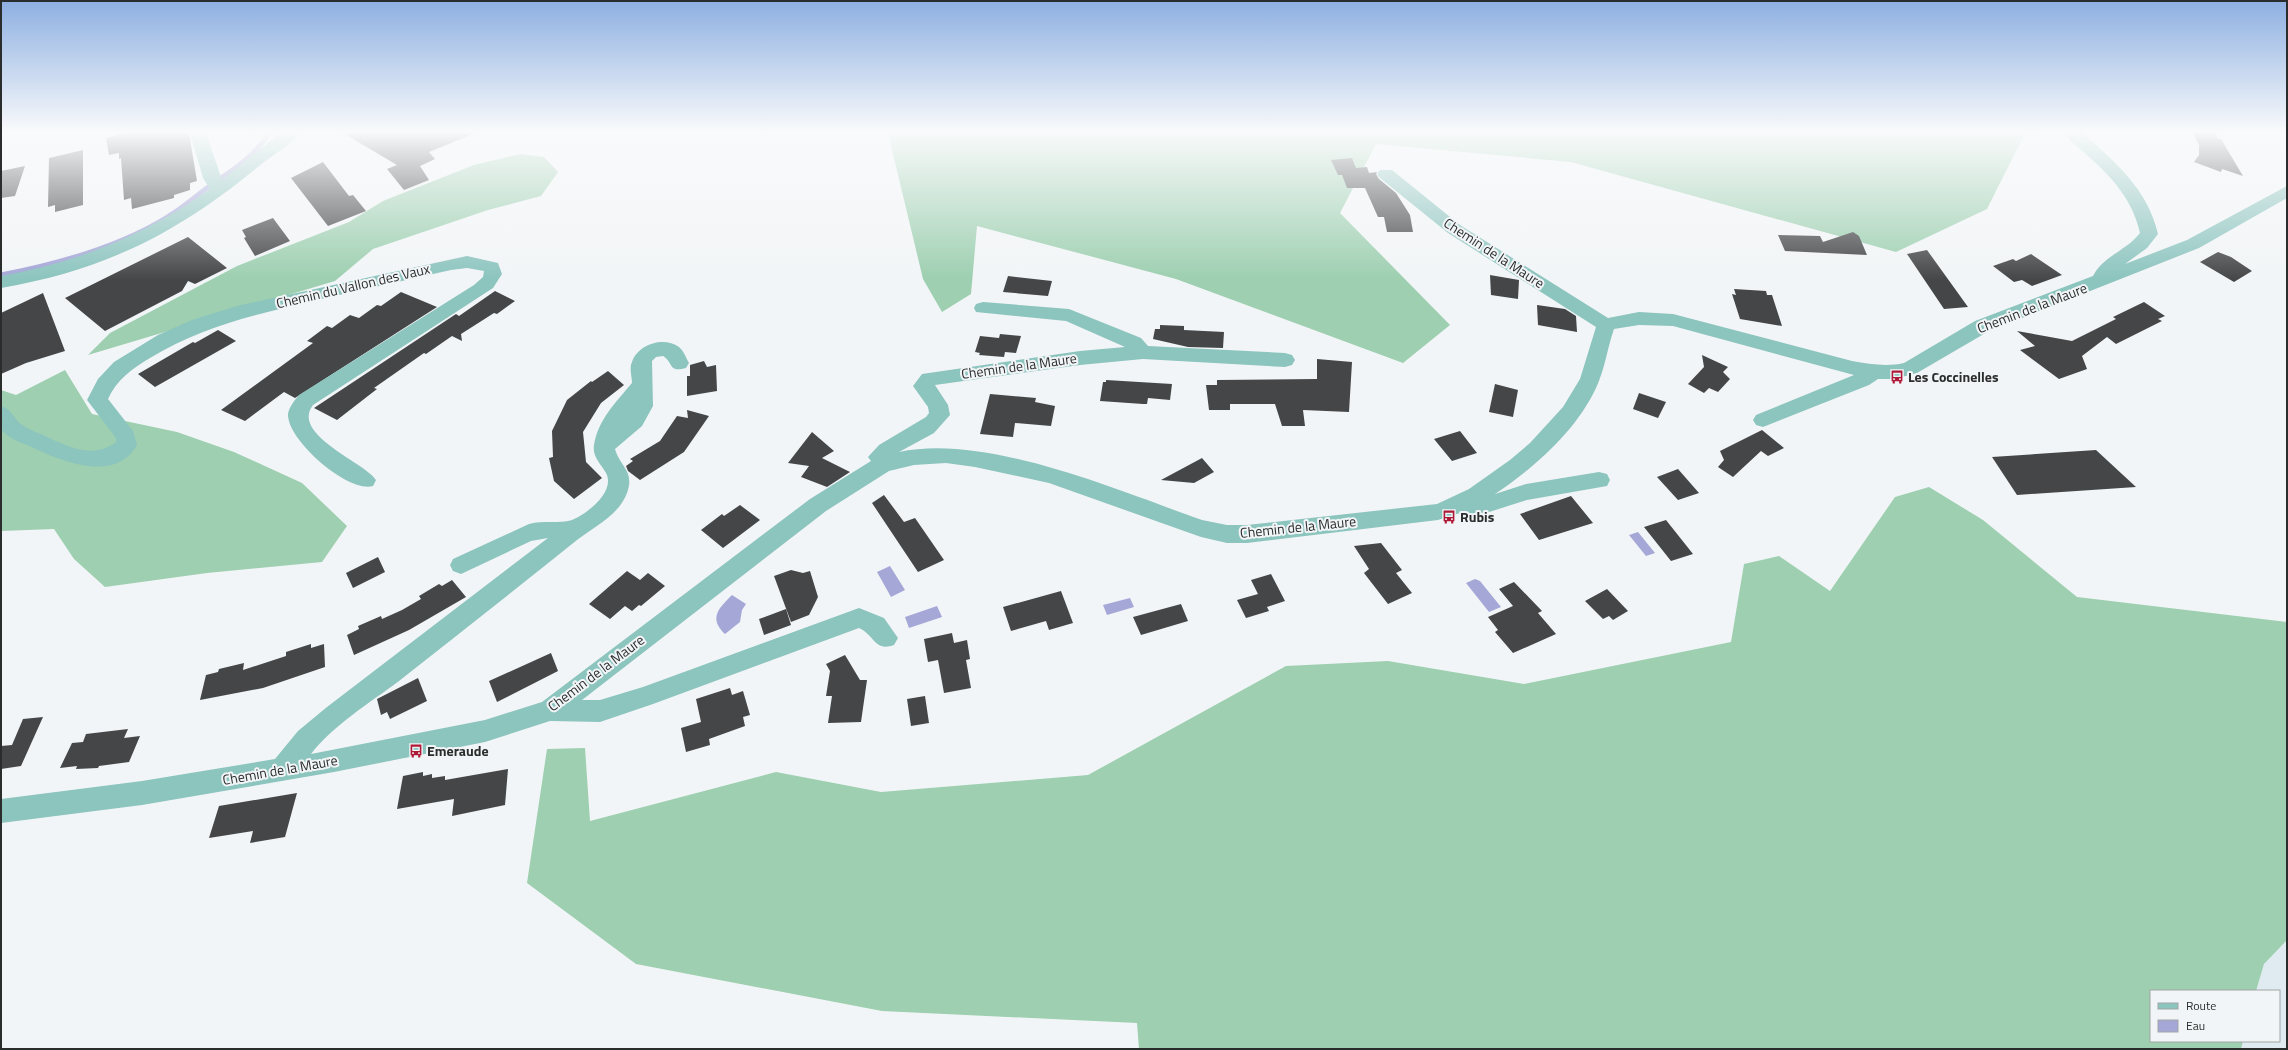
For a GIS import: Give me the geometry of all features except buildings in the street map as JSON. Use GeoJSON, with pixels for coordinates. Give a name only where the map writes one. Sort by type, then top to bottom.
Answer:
{"type":"FeatureCollection","features":[{"type":"Feature","properties":{"kind":"street"},"geometry":{"type":"LineString","coordinates":[[1,282],[39,274],[132,242],[164,227],[220,182]]}},
{"type":"Feature","properties":{"kind":"street","name":"Chemin de la Maure"},"geometry":{"type":"LineString","coordinates":[[1396,182],[1454,229],[1606,325]]}},
{"type":"Feature","properties":{"kind":"street"},"geometry":{"type":"LineString","coordinates":[[2104,280],[2101,275],[2106,268],[2141,244],[2148,234],[2147,221],[2140,202],[2130,188],[2123,182]]}},
{"type":"Feature","properties":{"kind":"street","name":"Chemin de la Maure"},"geometry":{"type":"LineString","coordinates":[[1,812],[142,793],[283,769],[485,731],[550,710],[818,505],[883,464],[914,457],[946,455],[975,459],[1051,476],[1201,528],[1227,534],[1246,534],[1438,512],[1461,505],[1488,490],[1548,438],[1581,397],[1592,376],[1600,340],[1606,325],[1627,318],[1647,317],[1673,320],[1874,372],[1894,372],[1910,368],[1982,326],[2194,244],[2287,191]]}},
{"type":"Feature","properties":{"kind":"street"},"geometry":{"type":"LineString","coordinates":[[2259,207],[2271,210],[2287,209]]}},
{"type":"Feature","properties":{"kind":"street","name":"Chemin du Vallon des Vaux"},"geometry":{"type":"LineString","coordinates":[[1,413],[13,429],[62,453],[81,458],[101,458],[118,454],[128,445],[126,436],[97,400],[105,384],[121,367],[165,340],[198,325],[237,312],[451,264],[467,262],[492,267],[494,273],[490,281],[481,289],[306,400],[299,409],[299,417],[309,435],[329,458],[364,480]]}},
{"type":"Feature","properties":{"kind":"street"},"geometry":{"type":"LineString","coordinates":[[983,308],[1069,315],[1134,343],[1142,352]]}},
{"type":"Feature","properties":{"kind":"street"},"geometry":{"type":"LineString","coordinates":[[283,769],[307,739],[336,715],[493,595],[576,528],[607,507],[616,494],[619,483],[617,471],[607,459],[604,447],[609,430],[617,414],[642,385],[641,363],[647,354],[656,350],[666,350],[673,353],[679,363]]}},
{"type":"Feature","properties":{"kind":"street","name":"Chemin de la Maure"},"geometry":{"type":"LineString","coordinates":[[883,464],[879,457],[888,448],[931,426],[940,415],[938,405],[923,386],[929,379],[1080,358],[1142,352],[1285,360]]}},
{"type":"Feature","properties":{"kind":"street"},"geometry":{"type":"LineString","coordinates":[[1763,420],[1862,380],[1874,372]]}},
{"type":"Feature","properties":{"kind":"street"},"geometry":{"type":"LineString","coordinates":[[1461,505],[1486,505],[1526,492],[1599,480]]}},
{"type":"Feature","properties":{"kind":"street"},"geometry":{"type":"LineString","coordinates":[[461,565],[523,535],[537,530],[576,528]]}},
{"type":"Feature","properties":{"kind":"street"},"geometry":{"type":"LineString","coordinates":[[550,710],[600,711],[644,697],[859,618],[876,625],[886,638]]}},
{"type":"Feature","properties":{"kind":"shaded area"},"geometry":{"type":"Polygon","coordinates":[[[2287,940],[2287,1049],[2241,1049],[2243,1042],[2280,1042],[2280,990],[2256,990],[2264,964],[2287,940]]]}},
{"type":"Feature","properties":{"kind":"green space"},"geometry":{"type":"Polygon","coordinates":[[[431,182],[551,182],[541,196],[488,210],[373,249],[335,281],[88,355],[110,333],[237,266],[349,222],[383,201],[431,182]]]}},
{"type":"Feature","properties":{"kind":"green space"},"geometry":{"type":"Polygon","coordinates":[[[900,182],[1356,182],[1340,213],[1450,325],[1403,363],[1176,279],[977,226],[971,294],[942,312],[923,279],[900,182]]]}},
{"type":"Feature","properties":{"kind":"green space"},"geometry":{"type":"Polygon","coordinates":[[[1643,182],[2000,182],[1987,209],[1896,252],[1643,182]]]}},
{"type":"Feature","properties":{"kind":"green space"},"geometry":{"type":"Polygon","coordinates":[[[65,370],[92,414],[177,432],[234,452],[302,483],[347,526],[322,562],[207,573],[105,587],[74,559],[54,529],[1,531],[1,390],[16,395],[65,370]]]}},
{"type":"Feature","properties":{"kind":"green space"},"geometry":{"type":"Polygon","coordinates":[[[1929,487],[1983,520],[2077,597],[2287,622],[2287,940],[2264,964],[2256,990],[2150,990],[2150,1042],[2243,1042],[2241,1049],[1139,1049],[1137,1023],[882,1011],[636,964],[527,883],[547,749],[585,748],[590,821],[776,772],[881,792],[1088,775],[1286,666],[1388,661],[1524,684],[1731,642],[1744,564],[1779,556],[1830,591],[1895,497],[1929,487]]]}},
{"type":"Feature","properties":{"kind":"water"},"geometry":{"type":"Polygon","coordinates":[[[1638,532],[1655,553],[1646,556],[1629,535],[1638,532]]]}},
{"type":"Feature","properties":{"kind":"water"},"geometry":{"type":"Polygon","coordinates":[[[890,566],[905,590],[891,597],[877,572],[890,566]]]}},
{"type":"Feature","properties":{"kind":"water"},"geometry":{"type":"Polygon","coordinates":[[[1475,579],[1480,581],[1501,607],[1489,612],[1466,583],[1475,579]]]}},
{"type":"Feature","properties":{"kind":"water"},"geometry":{"type":"Polygon","coordinates":[[[732,595],[746,604],[742,610],[740,622],[725,634],[717,623],[716,618],[717,613],[723,604],[732,595]]]}},
{"type":"Feature","properties":{"kind":"water"},"geometry":{"type":"Polygon","coordinates":[[[1130,598],[1134,607],[1107,615],[1103,605],[1130,598]]]}},
{"type":"Feature","properties":{"kind":"water"},"geometry":{"type":"Polygon","coordinates":[[[937,606],[942,617],[909,628],[905,617],[937,606]]]}},
{"type":"Feature","properties":{"kind":"waterway"},"geometry":{"type":"LineString","coordinates":[[1,275],[66,260],[130,237],[180,209],[216,182]]}},
{"type":"Feature","properties":{"kind":"place","name":"Les Coccinelles"},"geometry":{"type":"Point","coordinates":[1897,377]}},
{"type":"Feature","properties":{"kind":"place","name":"Rubis"},"geometry":{"type":"Point","coordinates":[1449,517]}},
{"type":"Feature","properties":{"kind":"place","name":"Emeraude"},"geometry":{"type":"Point","coordinates":[416,751]}}]}
